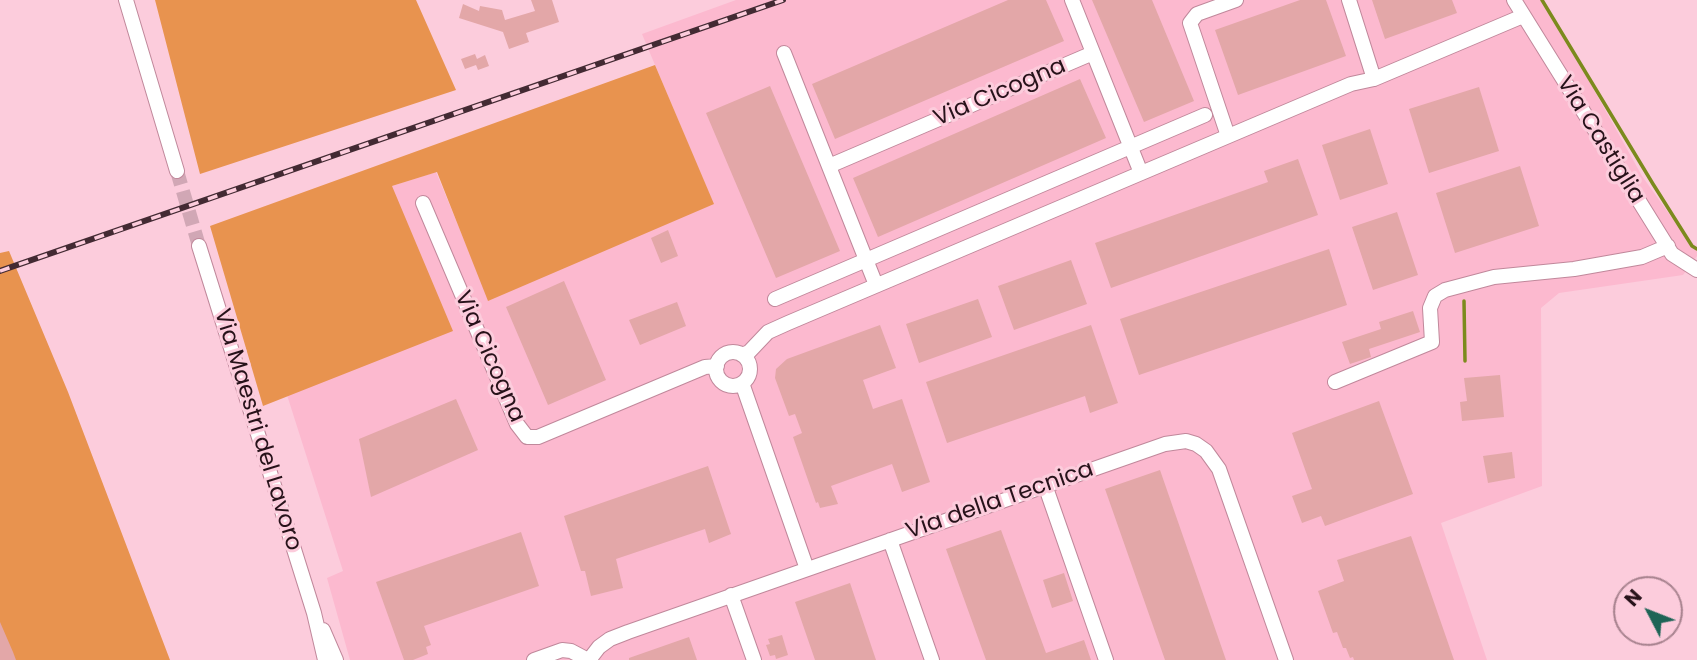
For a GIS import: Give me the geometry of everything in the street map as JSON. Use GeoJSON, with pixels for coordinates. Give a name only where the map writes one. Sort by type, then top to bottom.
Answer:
{"type":"FeatureCollection","features":[{"type":"Feature","properties":{"kind":"street"},"geometry":{"type":"LineString","coordinates":[[126,0],[177,170]]}},
{"type":"Feature","properties":{"kind":"street","name":"Via Cicogna"},"geometry":{"type":"LineString","coordinates":[[1072,0],[1141,173]]}},
{"type":"Feature","properties":{"kind":"street"},"geometry":{"type":"LineString","coordinates":[[1228,136],[1190,23],[1197,14],[1236,0]]}},
{"type":"Feature","properties":{"kind":"street"},"geometry":{"type":"LineString","coordinates":[[1349,0],[1374,79]]}},
{"type":"Feature","properties":{"kind":"street","name":"Via Castiglia"},"geometry":{"type":"LineString","coordinates":[[1514,0],[1672,254],[1697,270]]}},
{"type":"Feature","properties":{"kind":"street","name":"Via Cicogna"},"geometry":{"type":"LineString","coordinates":[[423,203],[517,424],[527,437],[538,437],[705,367],[717,366],[726,354],[732,352],[742,355],[768,332],[876,285],[1352,84],[1374,79],[1523,16]]}},
{"type":"Feature","properties":{"kind":"street"},"geometry":{"type":"LineString","coordinates":[[784,53],[876,285]]}},
{"type":"Feature","properties":{"kind":"street","name":"Via Cicogna"},"geometry":{"type":"LineString","coordinates":[[829,166],[1093,53]]}},
{"type":"Feature","properties":{"kind":"street"},"geometry":{"type":"LineString","coordinates":[[775,299],[1205,115]]}},
{"type":"Feature","properties":{"kind":"street","name":"Via Maestri del Lavoro"},"geometry":{"type":"LineString","coordinates":[[199,246],[314,613],[325,660]]}},
{"type":"Feature","properties":{"kind":"street"},"geometry":{"type":"LineString","coordinates":[[1335,382],[1432,342],[1430,308],[1435,296],[1445,290],[1494,277],[1574,269],[1642,257],[1668,246]]}},
{"type":"Feature","properties":{"kind":"street"},"geometry":{"type":"LineString","coordinates":[[717,366],[718,377],[726,384],[732,386],[742,383],[750,369],[742,355]]}},
{"type":"Feature","properties":{"kind":"street"},"geometry":{"type":"LineString","coordinates":[[742,383],[807,569]]}},
{"type":"Feature","properties":{"kind":"street","name":"Via della Tecnica"},"geometry":{"type":"LineString","coordinates":[[534,660],[562,650],[571,651],[588,660],[598,647],[610,639],[1045,485],[1165,444],[1186,441],[1206,451],[1219,469],[1286,660]]}},
{"type":"Feature","properties":{"kind":"street"},"geometry":{"type":"LineString","coordinates":[[1045,485],[1106,660]]}},
{"type":"Feature","properties":{"kind":"street"},"geometry":{"type":"LineString","coordinates":[[890,540],[932,660]]}},
{"type":"Feature","properties":{"kind":"street"},"geometry":{"type":"LineString","coordinates":[[731,595],[754,660]]}},
{"type":"Feature","properties":{"kind":"street","name":"Via Maestri del Lavoro"},"geometry":{"type":"LineString","coordinates":[[314,613],[336,660]]}},
{"type":"Feature","properties":{"kind":"shaded area"},"geometry":{"type":"Polygon","coordinates":[[[155,0],[416,0],[456,90],[200,174],[155,0]]]}},
{"type":"Feature","properties":{"kind":"shaded area"},"geometry":{"type":"Polygon","coordinates":[[[736,0],[1544,0],[1642,176],[1697,248],[1697,256],[1683,275],[1559,293],[1541,308],[1542,486],[1441,523],[1487,660],[350,660],[327,578],[343,571],[287,395],[392,186],[436,172],[489,300],[713,203],[642,34],[736,0]]]}},
{"type":"Feature","properties":{"kind":"shaded area"},"geometry":{"type":"Polygon","coordinates":[[[655,65],[714,204],[488,301],[437,172],[392,186],[453,331],[263,406],[210,226],[655,65]]]}},
{"type":"Feature","properties":{"kind":"shaded area"},"geometry":{"type":"Polygon","coordinates":[[[9,251],[68,392],[170,660],[0,660],[0,253],[9,251]]]}},
{"type":"Feature","properties":{"kind":"building"},"geometry":{"type":"Polygon","coordinates":[[[531,0],[552,0],[559,22],[526,33],[529,42],[509,49],[503,32],[459,18],[463,4],[479,11],[480,6],[502,10],[505,20],[535,11],[531,0]]]}},
{"type":"Feature","properties":{"kind":"building"},"geometry":{"type":"Polygon","coordinates":[[[1008,0],[1046,0],[1064,41],[835,139],[812,84],[1008,0]]]}},
{"type":"Feature","properties":{"kind":"building"},"geometry":{"type":"Polygon","coordinates":[[[1092,0],[1152,0],[1194,101],[1144,122],[1092,0]]]}},
{"type":"Feature","properties":{"kind":"building"},"geometry":{"type":"Polygon","coordinates":[[[1300,0],[1326,0],[1346,56],[1238,95],[1215,30],[1300,0]]]}},
{"type":"Feature","properties":{"kind":"building"},"geometry":{"type":"Polygon","coordinates":[[[1372,0],[1452,0],[1457,13],[1385,39],[1372,0]]]}},
{"type":"Feature","properties":{"kind":"building"},"geometry":{"type":"Polygon","coordinates":[[[475,54],[477,59],[485,55],[489,66],[478,70],[476,65],[465,69],[461,59],[475,54]]]}},
{"type":"Feature","properties":{"kind":"building"},"geometry":{"type":"Polygon","coordinates":[[[1080,79],[1106,138],[878,237],[853,178],[1080,79]]]}},
{"type":"Feature","properties":{"kind":"building"},"geometry":{"type":"Polygon","coordinates":[[[770,86],[840,251],[776,278],[706,113],[770,86]]]}},
{"type":"Feature","properties":{"kind":"building"},"geometry":{"type":"Polygon","coordinates":[[[1479,87],[1499,151],[1429,173],[1409,109],[1479,87]]]}},
{"type":"Feature","properties":{"kind":"building"},"geometry":{"type":"Polygon","coordinates":[[[1370,129],[1388,184],[1340,200],[1322,145],[1370,129]]]}},
{"type":"Feature","properties":{"kind":"building"},"geometry":{"type":"Polygon","coordinates":[[[1298,159],[1318,215],[1111,288],[1095,243],[1268,182],[1264,171],[1298,159]]]}},
{"type":"Feature","properties":{"kind":"building"},"geometry":{"type":"Polygon","coordinates":[[[1520,166],[1539,226],[1455,253],[1436,193],[1520,166]]]}},
{"type":"Feature","properties":{"kind":"building"},"geometry":{"type":"Polygon","coordinates":[[[1397,212],[1418,275],[1373,290],[1352,227],[1397,212]]]}},
{"type":"Feature","properties":{"kind":"building"},"geometry":{"type":"Polygon","coordinates":[[[668,230],[678,256],[661,263],[651,238],[668,230]]]}},
{"type":"Feature","properties":{"kind":"building"},"geometry":{"type":"Polygon","coordinates":[[[1329,249],[1347,305],[1139,375],[1120,319],[1329,249]]]}},
{"type":"Feature","properties":{"kind":"building"},"geometry":{"type":"Polygon","coordinates":[[[1071,260],[1087,304],[1014,330],[998,286],[1071,260]]]}},
{"type":"Feature","properties":{"kind":"building"},"geometry":{"type":"Polygon","coordinates":[[[564,281],[606,380],[548,405],[506,307],[564,281]]]}},
{"type":"Feature","properties":{"kind":"building"},"geometry":{"type":"Polygon","coordinates":[[[978,299],[992,337],[919,363],[906,324],[978,299]]]}},
{"type":"Feature","properties":{"kind":"building"},"geometry":{"type":"Polygon","coordinates":[[[677,302],[686,326],[640,345],[629,320],[677,302]]]}},
{"type":"Feature","properties":{"kind":"building"},"geometry":{"type":"Polygon","coordinates":[[[1413,311],[1420,332],[1369,349],[1371,357],[1350,364],[1342,342],[1381,329],[1379,322],[1413,311]]]}},
{"type":"Feature","properties":{"kind":"building"},"geometry":{"type":"Polygon","coordinates":[[[880,325],[896,368],[863,380],[873,409],[902,399],[930,482],[902,492],[892,464],[831,486],[838,504],[820,508],[793,437],[802,433],[795,414],[789,416],[775,378],[776,369],[787,359],[880,325]]]}},
{"type":"Feature","properties":{"kind":"building"},"geometry":{"type":"Polygon","coordinates":[[[1091,325],[1118,403],[1090,413],[1085,396],[947,443],[926,382],[1091,325]]]}},
{"type":"Feature","properties":{"kind":"building"},"geometry":{"type":"Polygon","coordinates":[[[1500,375],[1504,417],[1462,421],[1460,402],[1467,401],[1464,378],[1500,375]]]}},
{"type":"Feature","properties":{"kind":"building"},"geometry":{"type":"Polygon","coordinates":[[[456,399],[478,450],[371,497],[359,439],[456,399]]]}},
{"type":"Feature","properties":{"kind":"building"},"geometry":{"type":"Polygon","coordinates":[[[1379,401],[1413,494],[1325,526],[1321,516],[1302,523],[1292,496],[1312,489],[1292,433],[1379,401]]]}},
{"type":"Feature","properties":{"kind":"building"},"geometry":{"type":"Polygon","coordinates":[[[1512,452],[1515,478],[1488,483],[1483,456],[1512,452]]]}},
{"type":"Feature","properties":{"kind":"building"},"geometry":{"type":"Polygon","coordinates":[[[708,466],[731,534],[709,543],[705,529],[616,559],[623,588],[591,596],[585,571],[581,571],[564,516],[708,466]]]}},
{"type":"Feature","properties":{"kind":"building"},"geometry":{"type":"Polygon","coordinates":[[[1160,470],[1226,660],[1165,660],[1105,489],[1160,470]]]}},
{"type":"Feature","properties":{"kind":"building"},"geometry":{"type":"Polygon","coordinates":[[[1001,530],[1046,653],[1084,640],[1091,660],[986,660],[946,549],[1001,530]]]}},
{"type":"Feature","properties":{"kind":"building"},"geometry":{"type":"Polygon","coordinates":[[[521,532],[539,586],[424,626],[431,645],[426,647],[428,654],[413,660],[404,660],[376,582],[521,532]]]}},
{"type":"Feature","properties":{"kind":"building"},"geometry":{"type":"Polygon","coordinates":[[[1411,536],[1454,660],[1354,660],[1353,657],[1350,658],[1346,648],[1343,648],[1337,632],[1333,633],[1318,591],[1344,581],[1337,560],[1411,536]]]}},
{"type":"Feature","properties":{"kind":"building"},"geometry":{"type":"Polygon","coordinates":[[[1064,573],[1073,601],[1052,608],[1043,580],[1064,573]]]}},
{"type":"Feature","properties":{"kind":"building"},"geometry":{"type":"Polygon","coordinates":[[[850,583],[876,660],[815,660],[795,602],[850,583]]]}},
{"type":"Feature","properties":{"kind":"building"},"geometry":{"type":"Polygon","coordinates":[[[0,622],[13,652],[16,660],[0,660],[0,622]]]}},
{"type":"Feature","properties":{"kind":"building"},"geometry":{"type":"Polygon","coordinates":[[[782,635],[788,655],[776,659],[775,655],[770,656],[766,645],[770,644],[768,639],[782,635]]]}},
{"type":"Feature","properties":{"kind":"building"},"geometry":{"type":"Polygon","coordinates":[[[689,637],[697,660],[629,660],[629,658],[689,637]]]}},
{"type":"Feature","properties":{"kind":"waterway"},"geometry":{"type":"LineString","coordinates":[[1542,0],[1653,184],[1692,246],[1697,249]]}},
{"type":"Feature","properties":{"kind":"waterway"},"geometry":{"type":"LineString","coordinates":[[1464,301],[1465,361]]}},
{"type":"Feature","properties":{"kind":"tunnel"},"geometry":{"type":"LineString","coordinates":[[177,171],[199,246]]}},
{"type":"Feature","properties":{"kind":"railway"},"geometry":{"type":"LineString","coordinates":[[0,271],[783,0]]}}]}
